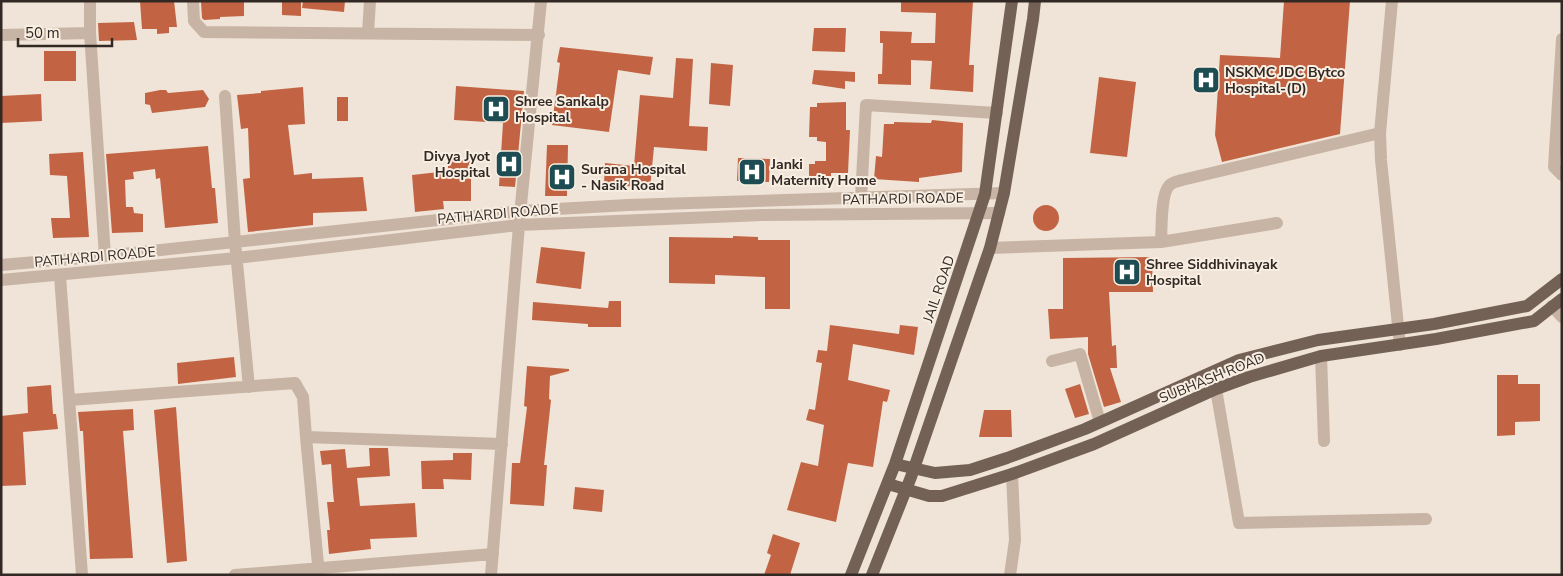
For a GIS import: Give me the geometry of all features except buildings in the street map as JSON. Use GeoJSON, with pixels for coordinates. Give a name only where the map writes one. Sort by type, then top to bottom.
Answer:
{"type":"FeatureCollection","features":[{"type":"Feature","properties":{"kind":"main road","name":"JAIL ROAD"},"geometry":{"type":"LineString","coordinates":[[851,575],[888,484],[980,213],[985,194],[1012,1]]}},
{"type":"Feature","properties":{"kind":"main road"},"geometry":{"type":"LineString","coordinates":[[872,575],[914,469],[990,248],[1004,193],[1035,1]]}},
{"type":"Feature","properties":{"kind":"main road","name":"SUBHASH ROAD"},"geometry":{"type":"LineString","coordinates":[[895,464],[935,473],[970,470],[1085,430],[1239,360],[1318,340],[1398,329],[1527,306],[1562,279]]}},
{"type":"Feature","properties":{"kind":"main road","name":"SUBHASH ROAD"},"geometry":{"type":"LineString","coordinates":[[888,484],[929,496],[942,496],[1012,474],[1094,444],[1216,389],[1248,377],[1321,356],[1400,345],[1534,321],[1557,303]]}},
{"type":"Feature","properties":{"kind":"street"},"geometry":{"type":"LineString","coordinates":[[90,1],[90,33],[105,256]]}},
{"type":"Feature","properties":{"kind":"street"},"geometry":{"type":"LineString","coordinates":[[193,1],[194,21],[204,32],[539,35]]}},
{"type":"Feature","properties":{"kind":"street"},"geometry":{"type":"LineString","coordinates":[[368,33],[370,1]]}},
{"type":"Feature","properties":{"kind":"street"},"geometry":{"type":"LineString","coordinates":[[491,575],[519,225],[541,1]]}},
{"type":"Feature","properties":{"kind":"street"},"geometry":{"type":"LineString","coordinates":[[1392,1],[1380,133],[1381,160],[1400,345]]}},
{"type":"Feature","properties":{"kind":"street"},"geometry":{"type":"LineString","coordinates":[[1,35],[90,33]]}},
{"type":"Feature","properties":{"kind":"street"},"geometry":{"type":"LineString","coordinates":[[1562,39],[1559,131],[1554,167],[1562,175]]}},
{"type":"Feature","properties":{"kind":"street"},"geometry":{"type":"LineString","coordinates":[[225,96],[235,242],[250,387]]}},
{"type":"Feature","properties":{"kind":"street"},"geometry":{"type":"LineString","coordinates":[[862,198],[866,105],[997,113]]}},
{"type":"Feature","properties":{"kind":"street"},"geometry":{"type":"LineString","coordinates":[[1161,242],[1163,200],[1170,184],[1380,133]]}},
{"type":"Feature","properties":{"kind":"street"},"geometry":{"type":"LineString","coordinates":[[1,265],[105,256],[521,210],[1004,193]]}},
{"type":"Feature","properties":{"kind":"street","name":"PATHARDI ROADE"},"geometry":{"type":"LineString","coordinates":[[1,280],[237,258],[519,225],[762,216],[999,213]]}},
{"type":"Feature","properties":{"kind":"street"},"geometry":{"type":"LineString","coordinates":[[990,248],[1161,242],[1278,223]]}},
{"type":"Feature","properties":{"kind":"street"},"geometry":{"type":"LineString","coordinates":[[60,276],[82,575]]}},
{"type":"Feature","properties":{"kind":"street"},"geometry":{"type":"LineString","coordinates":[[1557,303],[1562,317]]}},
{"type":"Feature","properties":{"kind":"street"},"geometry":{"type":"LineString","coordinates":[[1052,361],[1080,354],[1100,422]]}},
{"type":"Feature","properties":{"kind":"street"},"geometry":{"type":"LineString","coordinates":[[1321,356],[1324,441]]}},
{"type":"Feature","properties":{"kind":"street"},"geometry":{"type":"LineString","coordinates":[[70,400],[296,383],[303,397],[319,571]]}},
{"type":"Feature","properties":{"kind":"street"},"geometry":{"type":"LineString","coordinates":[[1216,389],[1239,523],[1426,519]]}},
{"type":"Feature","properties":{"kind":"street"},"geometry":{"type":"LineString","coordinates":[[306,437],[502,444]]}},
{"type":"Feature","properties":{"kind":"street"},"geometry":{"type":"LineString","coordinates":[[1010,575],[1015,540],[1012,474]]}},
{"type":"Feature","properties":{"kind":"street"},"geometry":{"type":"LineString","coordinates":[[235,575],[319,571],[493,554]]}},
{"type":"Feature","properties":{"kind":"place","name":"NSKMC JDC Bytco Hospital-(D)"},"geometry":{"type":"Point","coordinates":[1206,80]}},
{"type":"Feature","properties":{"kind":"place","name":"Shree Sankalp Hospital"},"geometry":{"type":"Point","coordinates":[496,109]}},
{"type":"Feature","properties":{"kind":"place","name":"Divya Jyot Hospital"},"geometry":{"type":"Point","coordinates":[509,164]}},
{"type":"Feature","properties":{"kind":"place","name":"Janki Maternity Home"},"geometry":{"type":"Point","coordinates":[752,172]}},
{"type":"Feature","properties":{"kind":"place","name":"Surana Hospital - Nasik Road"},"geometry":{"type":"Point","coordinates":[562,177]}},
{"type":"Feature","properties":{"kind":"place","name":"Shree Siddhivinayak Hospital"},"geometry":{"type":"Point","coordinates":[1127,272]}}]}
